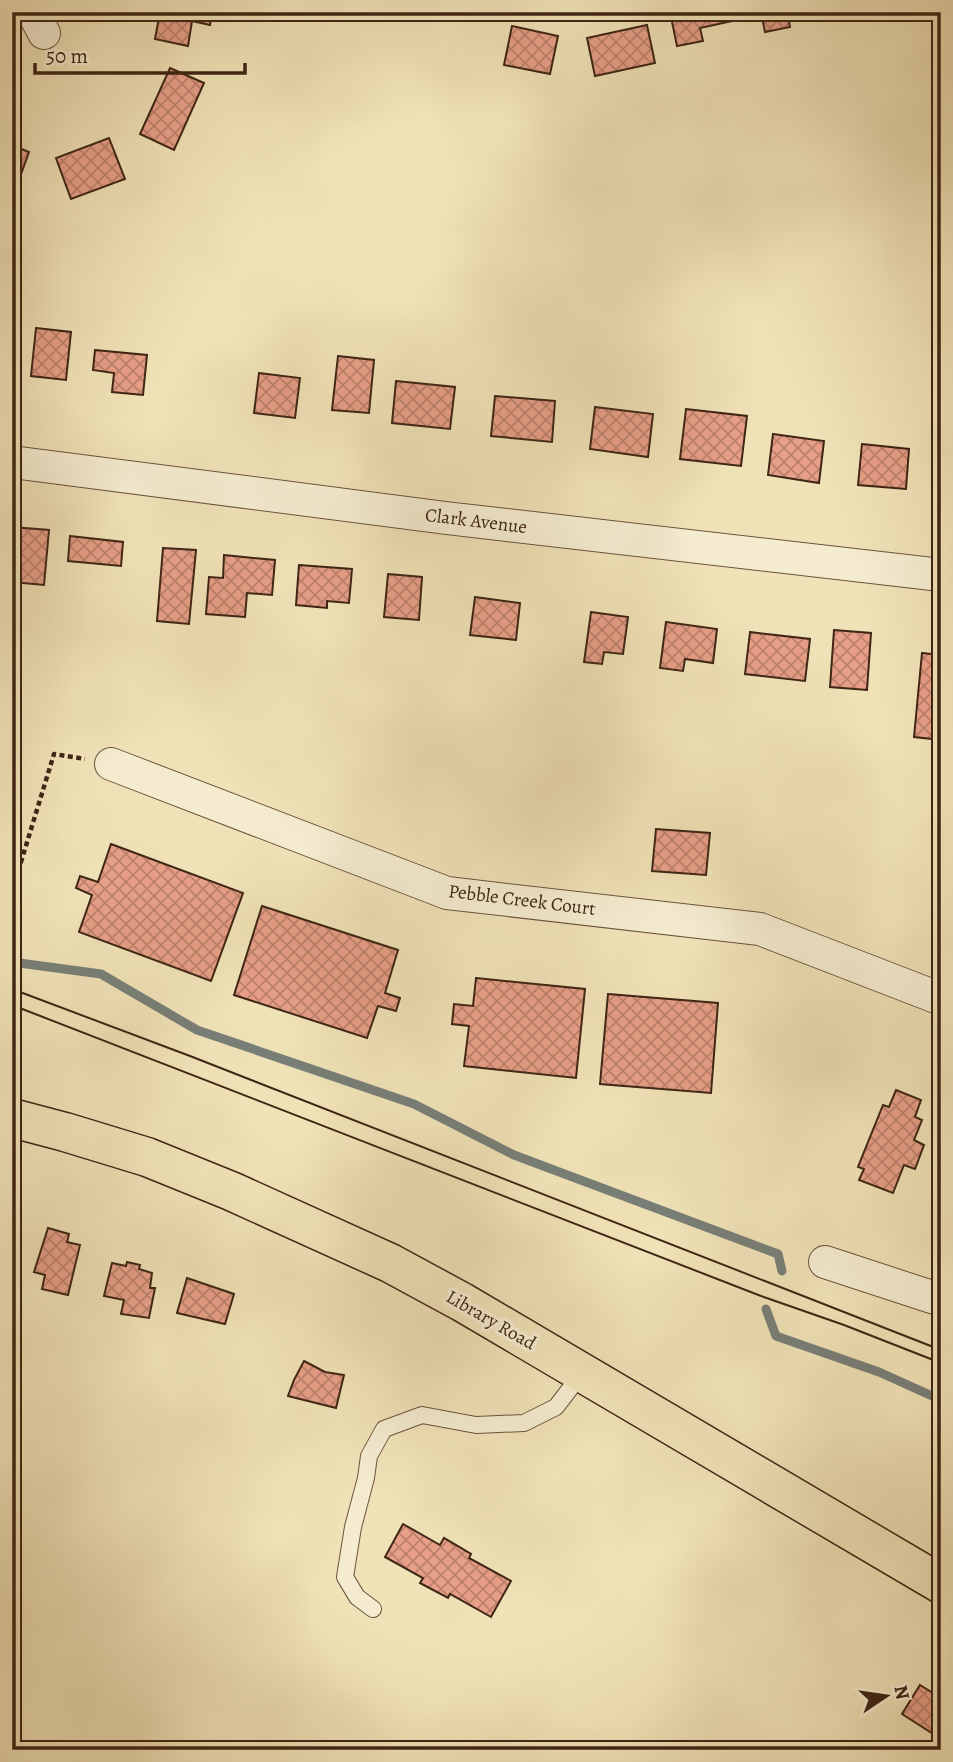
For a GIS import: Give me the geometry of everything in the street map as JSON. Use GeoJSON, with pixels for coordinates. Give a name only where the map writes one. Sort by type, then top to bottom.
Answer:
{"type":"FeatureCollection","features":[{"type":"Feature","properties":{"kind":"main road","name":"Library Road"},"geometry":{"type":"LineString","coordinates":[[12,1118],[147,1157],[231,1191],[390,1263],[462,1302],[941,1584]]}},
{"type":"Feature","properties":{"kind":"street","name":"Clark Avenue"},"geometry":{"type":"LineString","coordinates":[[12,462],[446,518],[941,575]]}},
{"type":"Feature","properties":{"kind":"street","name":"Pebble Creek Court"},"geometry":{"type":"LineString","coordinates":[[111,764],[447,893],[760,929],[941,999]]}},
{"type":"Feature","properties":{"kind":"street"},"geometry":{"type":"LineString","coordinates":[[825,1262],[941,1300]]}},
{"type":"Feature","properties":{"kind":"lane"},"geometry":{"type":"LineString","coordinates":[[373,1609],[357,1597],[345,1577],[369,1456],[384,1429],[422,1415],[476,1425],[524,1423],[556,1407],[582,1373]]}},
{"type":"Feature","properties":{"kind":"path"},"geometry":{"type":"LineString","coordinates":[[12,861],[21,862],[54,754],[111,764]]}},
{"type":"Feature","properties":{"kind":"building"},"geometry":{"type":"Polygon","coordinates":[[[160,12],[212,12],[210,25],[192,21],[188,46],[155,39],[160,12]]]}},
{"type":"Feature","properties":{"kind":"building"},"geometry":{"type":"Polygon","coordinates":[[[670,12],[736,12],[737,20],[700,28],[703,41],[677,46],[670,12]]]}},
{"type":"Feature","properties":{"kind":"building"},"geometry":{"type":"Polygon","coordinates":[[[761,12],[805,12],[788,16],[790,27],[765,32],[761,12]]]}},
{"type":"Feature","properties":{"kind":"building"},"geometry":{"type":"Polygon","coordinates":[[[647,25],[655,63],[595,76],[587,38],[647,25]]]}},
{"type":"Feature","properties":{"kind":"building"},"geometry":{"type":"Polygon","coordinates":[[[512,26],[558,36],[550,74],[504,65],[512,26]]]}},
{"type":"Feature","properties":{"kind":"building"},"geometry":{"type":"Polygon","coordinates":[[[170,68],[204,83],[174,150],[140,134],[170,68]]]}},
{"type":"Feature","properties":{"kind":"building"},"geometry":{"type":"Polygon","coordinates":[[[109,138],[125,179],[71,199],[56,158],[109,138]]]}},
{"type":"Feature","properties":{"kind":"building"},"geometry":{"type":"Polygon","coordinates":[[[12,145],[29,152],[12,199],[12,145]]]}},
{"type":"Feature","properties":{"kind":"building"},"geometry":{"type":"Polygon","coordinates":[[[36,328],[71,332],[66,380],[31,376],[36,328]]]}},
{"type":"Feature","properties":{"kind":"building"},"geometry":{"type":"Polygon","coordinates":[[[95,350],[147,355],[143,395],[112,392],[114,373],[93,370],[95,350]]]}},
{"type":"Feature","properties":{"kind":"building"},"geometry":{"type":"Polygon","coordinates":[[[338,356],[374,360],[369,413],[332,410],[338,356]]]}},
{"type":"Feature","properties":{"kind":"building"},"geometry":{"type":"Polygon","coordinates":[[[259,373],[300,378],[295,418],[254,413],[259,373]]]}},
{"type":"Feature","properties":{"kind":"building"},"geometry":{"type":"Polygon","coordinates":[[[396,381],[455,387],[450,429],[392,423],[396,381]]]}},
{"type":"Feature","properties":{"kind":"building"},"geometry":{"type":"Polygon","coordinates":[[[495,396],[555,401],[552,442],[491,436],[495,396]]]}},
{"type":"Feature","properties":{"kind":"building"},"geometry":{"type":"Polygon","coordinates":[[[595,407],[653,414],[648,457],[590,449],[595,407]]]}},
{"type":"Feature","properties":{"kind":"building"},"geometry":{"type":"Polygon","coordinates":[[[686,409],[747,416],[741,466],[680,459],[686,409]]]}},
{"type":"Feature","properties":{"kind":"building"},"geometry":{"type":"Polygon","coordinates":[[[773,434],[824,441],[819,483],[768,475],[773,434]]]}},
{"type":"Feature","properties":{"kind":"building"},"geometry":{"type":"Polygon","coordinates":[[[862,444],[909,449],[906,489],[858,485],[862,444]]]}},
{"type":"Feature","properties":{"kind":"building"},"geometry":{"type":"Polygon","coordinates":[[[12,527],[49,530],[44,585],[12,582],[15,552],[12,552],[12,527]]]}},
{"type":"Feature","properties":{"kind":"building"},"geometry":{"type":"Polygon","coordinates":[[[70,536],[123,542],[121,566],[68,561],[70,536]]]}},
{"type":"Feature","properties":{"kind":"building"},"geometry":{"type":"Polygon","coordinates":[[[163,548],[196,550],[189,624],[157,621],[163,548]]]}},
{"type":"Feature","properties":{"kind":"building"},"geometry":{"type":"Polygon","coordinates":[[[224,555],[275,560],[272,595],[247,593],[245,617],[206,614],[209,577],[223,578],[224,555]]]}},
{"type":"Feature","properties":{"kind":"building"},"geometry":{"type":"Polygon","coordinates":[[[299,565],[352,569],[349,603],[327,601],[327,608],[296,605],[299,565]]]}},
{"type":"Feature","properties":{"kind":"building"},"geometry":{"type":"Polygon","coordinates":[[[388,574],[422,577],[419,620],[384,617],[388,574]]]}},
{"type":"Feature","properties":{"kind":"building"},"geometry":{"type":"Polygon","coordinates":[[[475,597],[520,603],[516,640],[470,635],[475,597]]]}},
{"type":"Feature","properties":{"kind":"building"},"geometry":{"type":"Polygon","coordinates":[[[591,612],[628,617],[623,654],[604,652],[602,664],[584,662],[591,612]]]}},
{"type":"Feature","properties":{"kind":"building"},"geometry":{"type":"Polygon","coordinates":[[[666,622],[717,629],[713,663],[685,659],[683,671],[660,668],[666,622]]]}},
{"type":"Feature","properties":{"kind":"building"},"geometry":{"type":"Polygon","coordinates":[[[834,630],[871,633],[867,690],[830,687],[834,630]]]}},
{"type":"Feature","properties":{"kind":"building"},"geometry":{"type":"Polygon","coordinates":[[[750,632],[810,639],[805,681],[745,674],[750,632]]]}},
{"type":"Feature","properties":{"kind":"building"},"geometry":{"type":"Polygon","coordinates":[[[922,653],[941,655],[941,740],[914,737],[922,653]]]}},
{"type":"Feature","properties":{"kind":"building"},"geometry":{"type":"Polygon","coordinates":[[[656,829],[710,833],[706,875],[652,871],[656,829]]]}},
{"type":"Feature","properties":{"kind":"building"},"geometry":{"type":"Polygon","coordinates":[[[111,844],[243,893],[211,981],[79,932],[92,895],[76,888],[80,876],[98,882],[111,844]]]}},
{"type":"Feature","properties":{"kind":"building"},"geometry":{"type":"Polygon","coordinates":[[[262,906],[398,950],[385,993],[400,998],[396,1011],[378,1006],[367,1038],[234,995],[262,906]]]}},
{"type":"Feature","properties":{"kind":"building"},"geometry":{"type":"Polygon","coordinates":[[[476,978],[585,989],[576,1078],[464,1066],[469,1026],[452,1024],[454,1004],[473,1006],[476,978]]]}},
{"type":"Feature","properties":{"kind":"building"},"geometry":{"type":"Polygon","coordinates":[[[608,994],[718,1003],[711,1093],[600,1084],[608,994]]]}},
{"type":"Feature","properties":{"kind":"building"},"geometry":{"type":"Polygon","coordinates":[[[896,1090],[921,1100],[915,1117],[922,1120],[914,1140],[924,1145],[915,1169],[904,1165],[893,1193],[859,1180],[864,1169],[858,1167],[883,1105],[889,1107],[896,1090]]]}},
{"type":"Feature","properties":{"kind":"building"},"geometry":{"type":"Polygon","coordinates":[[[48,1228],[69,1234],[67,1242],[80,1245],[68,1295],[42,1289],[45,1275],[34,1272],[48,1228]]]}},
{"type":"Feature","properties":{"kind":"building"},"geometry":{"type":"Polygon","coordinates":[[[127,1262],[140,1265],[139,1269],[152,1273],[150,1288],[155,1288],[149,1318],[121,1314],[124,1300],[104,1296],[112,1263],[126,1266],[127,1262]]]}},
{"type":"Feature","properties":{"kind":"building"},"geometry":{"type":"Polygon","coordinates":[[[187,1278],[234,1294],[225,1324],[177,1313],[187,1278]]]}},
{"type":"Feature","properties":{"kind":"building"},"geometry":{"type":"Polygon","coordinates":[[[304,1361],[325,1372],[344,1375],[336,1408],[288,1396],[304,1361]]]}},
{"type":"Feature","properties":{"kind":"building"},"geometry":{"type":"Polygon","coordinates":[[[403,1524],[440,1545],[444,1538],[471,1554],[469,1558],[511,1581],[491,1617],[450,1594],[448,1598],[420,1583],[423,1578],[385,1557],[403,1524]]]}},
{"type":"Feature","properties":{"kind":"building"},"geometry":{"type":"Polygon","coordinates":[[[920,1685],[941,1698],[941,1739],[902,1714],[920,1685]]]}},
{"type":"Feature","properties":{"kind":"waterway"},"geometry":{"type":"LineString","coordinates":[[12,962],[101,974],[197,1030],[414,1104],[514,1155],[778,1254],[782,1271]]}},
{"type":"Feature","properties":{"kind":"waterway"},"geometry":{"type":"LineString","coordinates":[[766,1309],[776,1336],[879,1372],[941,1400]]}},
{"type":"Feature","properties":{"kind":"tram line"},"geometry":{"type":"LineString","coordinates":[[12,989],[941,1350]]}},
{"type":"Feature","properties":{"kind":"tram line"},"geometry":{"type":"LineString","coordinates":[[12,1005],[761,1296],[941,1363]]}}]}
